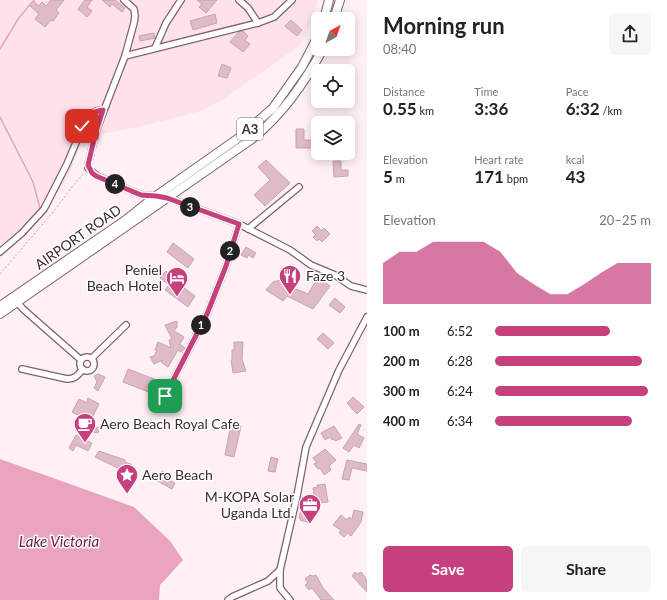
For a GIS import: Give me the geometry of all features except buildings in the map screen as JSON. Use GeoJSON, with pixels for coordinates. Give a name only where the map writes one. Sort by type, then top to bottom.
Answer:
{"type":"FeatureCollection","features":[{"type":"Feature","properties":{"kind":"highway"},"geometry":{"type":"LineString","coordinates":[[326,12],[329,0]]}},
{"type":"Feature","properties":{"kind":"highway"},"geometry":{"type":"LineString","coordinates":[[336,12],[340,0]]}},
{"type":"Feature","properties":{"kind":"highway","name":"AIRPORT ROAD"},"geometry":{"type":"LineString","coordinates":[[0,306],[127,219],[156,196],[240,137],[273,108],[302,67],[311,50]]}},
{"type":"Feature","properties":{"kind":"highway","name":"AIRPORT ROAD"},"geometry":{"type":"LineString","coordinates":[[0,314],[238,150],[266,127],[283,110],[308,76],[319,56]]}},
{"type":"Feature","properties":{"kind":"street"},"geometry":{"type":"LineString","coordinates":[[124,0],[134,9],[135,16],[125,56],[96,131],[88,168],[96,176],[141,195],[167,198],[239,224],[290,250],[311,265],[335,275],[351,286],[367,290]]}},
{"type":"Feature","properties":{"kind":"street"},"geometry":{"type":"LineString","coordinates":[[155,48],[166,23],[181,0]]}},
{"type":"Feature","properties":{"kind":"street"},"geometry":{"type":"LineString","coordinates":[[239,0],[248,8],[258,23]]}},
{"type":"Feature","properties":{"kind":"street"},"geometry":{"type":"LineString","coordinates":[[125,56],[258,23],[274,17],[292,0]]}},
{"type":"Feature","properties":{"kind":"street"},"geometry":{"type":"LineString","coordinates":[[0,252],[22,233],[44,209],[67,164],[82,126],[90,115],[96,111],[103,110]]}},
{"type":"Feature","properties":{"kind":"street"},"geometry":{"type":"LineString","coordinates":[[248,229],[299,187]]}},
{"type":"Feature","properties":{"kind":"street"},"geometry":{"type":"LineString","coordinates":[[165,396],[207,314],[226,266],[239,224]]}},
{"type":"Feature","properties":{"kind":"street"},"geometry":{"type":"LineString","coordinates":[[17,302],[81,360],[80,364],[83,369]]}},
{"type":"Feature","properties":{"kind":"street"},"geometry":{"type":"LineString","coordinates":[[280,588],[280,570],[309,439],[339,370],[367,317]]}},
{"type":"Feature","properties":{"kind":"street"},"geometry":{"type":"LineString","coordinates":[[92,358],[126,326]]}},
{"type":"Feature","properties":{"kind":"street"},"geometry":{"type":"LineString","coordinates":[[81,360],[84,357],[92,358]]}},
{"type":"Feature","properties":{"kind":"street"},"geometry":{"type":"LineString","coordinates":[[83,369],[88,370],[92,368],[94,364],[92,358]]}},
{"type":"Feature","properties":{"kind":"street"},"geometry":{"type":"LineString","coordinates":[[22,369],[72,379],[83,369]]}},
{"type":"Feature","properties":{"kind":"street"},"geometry":{"type":"LineString","coordinates":[[228,600],[232,596],[268,581],[280,570]]}},
{"type":"Feature","properties":{"kind":"street"},"geometry":{"type":"LineString","coordinates":[[268,581],[280,588],[290,600]]}},
{"type":"Feature","properties":{"kind":"path"},"geometry":{"type":"LineString","coordinates":[[0,274],[54,211],[88,168]]}},
{"type":"Feature","properties":{"kind":"shaded area"},"geometry":{"type":"Polygon","coordinates":[[[0,0],[318,0],[314,12],[311,12],[311,21],[306,36],[298,47],[225,98],[201,111],[143,126],[102,134],[85,129],[72,168],[65,182],[49,204],[0,253],[0,0]]]}},
{"type":"Feature","properties":{"kind":"water","name":"Lake Victoria"},"geometry":{"type":"Polygon","coordinates":[[[0,459],[134,507],[170,541],[183,560],[160,585],[159,600],[0,600],[0,459]]]}},
{"type":"Feature","properties":{"kind":"waterway"},"geometry":{"type":"LineString","coordinates":[[0,49],[18,19],[34,0]]}},
{"type":"Feature","properties":{"kind":"waterway"},"geometry":{"type":"LineString","coordinates":[[0,117],[33,182],[40,208]]}},
{"type":"Feature","properties":{"kind":"place","name":"Faze 3"},"geometry":{"type":"Point","coordinates":[290,296]}},
{"type":"Feature","properties":{"kind":"place","name":"Peniel Beach Hotel"},"geometry":{"type":"Point","coordinates":[177,298]}},
{"type":"Feature","properties":{"kind":"place","name":"Aero Beach Royal Cafe"},"geometry":{"type":"Point","coordinates":[85,444]}},
{"type":"Feature","properties":{"kind":"place","name":"Aero Beach"},"geometry":{"type":"Point","coordinates":[127,494]}},
{"type":"Feature","properties":{"kind":"place","name":"M-KOPA Solar Uganda Ltd."},"geometry":{"type":"Point","coordinates":[310,524]}},
{"type":"Feature","properties":{"kind":"route"},"geometry":{"type":"LineString","coordinates":[[82,126],[90,115],[96,111],[103,110],[96,131],[88,165],[88,168],[96,176],[141,195],[167,198],[239,224],[226,266],[207,314],[165,396]]}}]}
